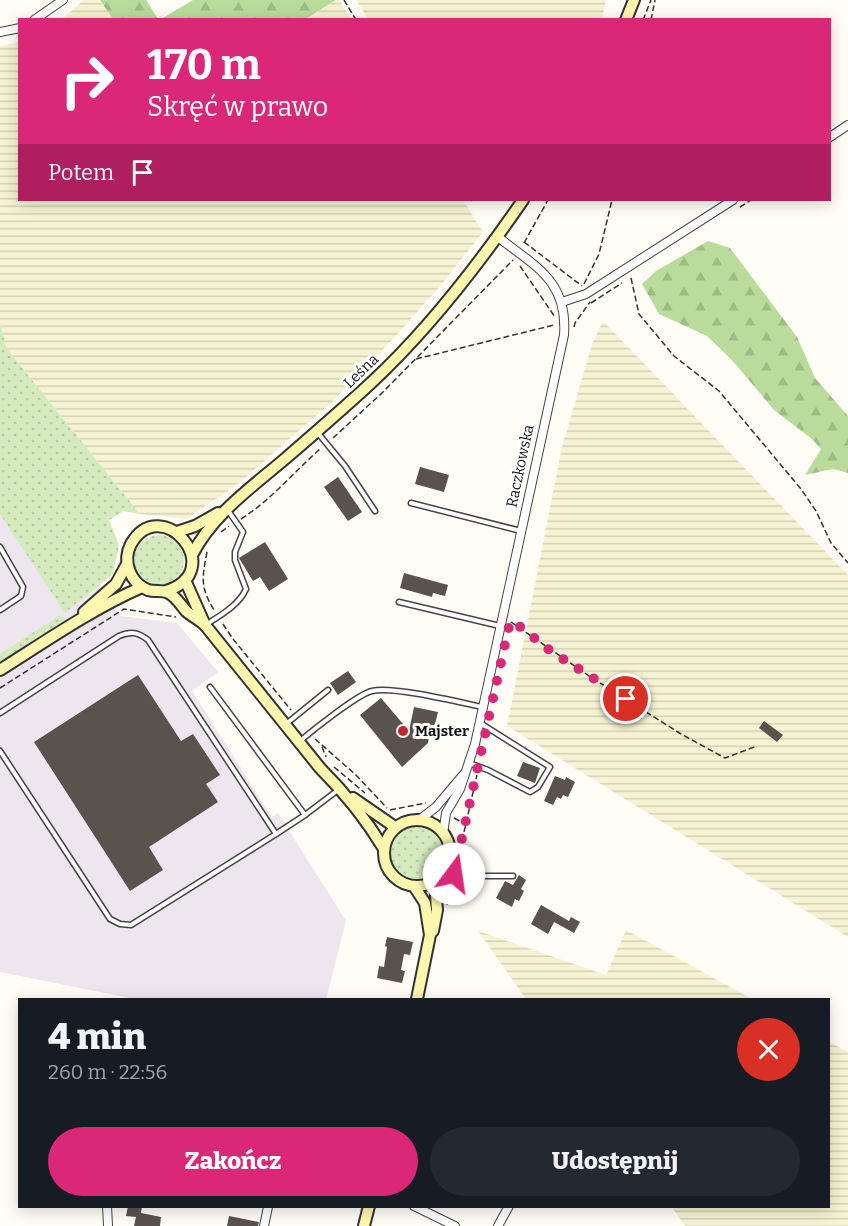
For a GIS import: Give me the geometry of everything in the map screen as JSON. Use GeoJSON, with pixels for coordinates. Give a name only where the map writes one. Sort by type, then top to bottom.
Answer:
{"type":"FeatureCollection","features":[{"type":"Feature","properties":{"kind":"main road"},"geometry":{"type":"LineString","coordinates":[[627,18],[634,0]]}},
{"type":"Feature","properties":{"kind":"main road"},"geometry":{"type":"LineString","coordinates":[[498,237],[523,201]]}},
{"type":"Feature","properties":{"kind":"main road","name":"Leśna"},"geometry":{"type":"LineString","coordinates":[[192,555],[201,537],[226,508],[316,432],[374,380],[405,348],[435,315],[498,237]]}},
{"type":"Feature","properties":{"kind":"main road","name":"Leśna"},"geometry":{"type":"LineString","coordinates":[[177,532],[195,526],[226,508]]}},
{"type":"Feature","properties":{"kind":"main road"},"geometry":{"type":"LineString","coordinates":[[156,527],[177,532],[187,542],[192,555],[191,568],[184,580],[173,589],[166,591],[154,592],[142,587],[132,577],[127,564],[132,543],[142,532],[156,527]]}},
{"type":"Feature","properties":{"kind":"main road"},"geometry":{"type":"LineString","coordinates":[[66,628],[116,584],[127,564]]}},
{"type":"Feature","properties":{"kind":"main road"},"geometry":{"type":"LineString","coordinates":[[184,580],[205,625]]}},
{"type":"Feature","properties":{"kind":"main road"},"geometry":{"type":"LineString","coordinates":[[0,670],[66,628],[125,594],[142,587]]}},
{"type":"Feature","properties":{"kind":"main road"},"geometry":{"type":"LineString","coordinates":[[166,591],[205,625],[320,768],[340,788],[370,826],[384,849]]}},
{"type":"Feature","properties":{"kind":"main road"},"geometry":{"type":"LineString","coordinates":[[340,788],[395,827]]}},
{"type":"Feature","properties":{"kind":"main road"},"geometry":{"type":"LineString","coordinates":[[419,820],[432,823],[443,834],[449,846],[449,872],[424,885],[405,884],[389,872],[385,863],[384,849],[389,834],[403,822],[419,820]]}},
{"type":"Feature","properties":{"kind":"main road"},"geometry":{"type":"LineString","coordinates":[[417,998],[430,935],[437,919],[435,881]]}},
{"type":"Feature","properties":{"kind":"main road"},"geometry":{"type":"LineString","coordinates":[[414,886],[425,903],[430,935]]}},
{"type":"Feature","properties":{"kind":"main road"},"geometry":{"type":"LineString","coordinates":[[364,1226],[368,1208]]}},
{"type":"Feature","properties":{"kind":"street"},"geometry":{"type":"LineString","coordinates":[[37,18],[63,0]]}},
{"type":"Feature","properties":{"kind":"street"},"geometry":{"type":"LineString","coordinates":[[0,32],[18,28]]}},
{"type":"Feature","properties":{"kind":"street"},"geometry":{"type":"LineString","coordinates":[[831,136],[848,125]]}},
{"type":"Feature","properties":{"kind":"street"},"geometry":{"type":"LineString","coordinates":[[562,302],[586,294],[731,201]]}},
{"type":"Feature","properties":{"kind":"street","name":"Raczkowska"},"geometry":{"type":"LineString","coordinates":[[443,834],[446,813],[460,789],[483,707],[564,335],[562,302],[554,284],[498,237]]}},
{"type":"Feature","properties":{"kind":"street","name":"Raczkowska"},"geometry":{"type":"LineString","coordinates":[[419,820],[435,807],[467,767]]}},
{"type":"Feature","properties":{"kind":"street"},"geometry":{"type":"LineString","coordinates":[[107,1208],[108,1226]]}},
{"type":"Feature","properties":{"kind":"street"},"geometry":{"type":"LineString","coordinates":[[264,1226],[268,1208]]}},
{"type":"Feature","properties":{"kind":"street"},"geometry":{"type":"LineString","coordinates":[[418,1208],[454,1226]]}},
{"type":"Feature","properties":{"kind":"street"},"geometry":{"type":"LineString","coordinates":[[498,1226],[508,1208]]}},
{"type":"Feature","properties":{"kind":"lane"},"geometry":{"type":"LineString","coordinates":[[316,432],[345,466],[375,511]]}},
{"type":"Feature","properties":{"kind":"lane"},"geometry":{"type":"LineString","coordinates":[[411,503],[521,531]]}},
{"type":"Feature","properties":{"kind":"lane"},"geometry":{"type":"LineString","coordinates":[[205,625],[243,597],[246,589],[235,560],[235,552],[243,532],[226,508]]}},
{"type":"Feature","properties":{"kind":"lane"},"geometry":{"type":"LineString","coordinates":[[0,547],[23,587],[21,596],[0,610]]}},
{"type":"Feature","properties":{"kind":"lane"},"geometry":{"type":"LineString","coordinates":[[399,602],[501,624]]}},
{"type":"Feature","properties":{"kind":"lane"},"geometry":{"type":"LineString","coordinates":[[0,713],[119,636],[128,632],[141,634],[148,640],[276,834]]}},
{"type":"Feature","properties":{"kind":"lane"},"geometry":{"type":"LineString","coordinates":[[210,687],[305,815]]}},
{"type":"Feature","properties":{"kind":"lane"},"geometry":{"type":"LineString","coordinates":[[285,725],[328,690]]}},
{"type":"Feature","properties":{"kind":"lane"},"geometry":{"type":"LineString","coordinates":[[299,742],[310,732],[372,691],[390,690],[483,707]]}},
{"type":"Feature","properties":{"kind":"lane"},"geometry":{"type":"LineString","coordinates":[[467,767],[479,767],[530,792],[538,787],[550,767],[479,723]]}},
{"type":"Feature","properties":{"kind":"lane"},"geometry":{"type":"LineString","coordinates":[[0,751],[110,919],[120,924],[132,925],[305,815],[340,788]]}},
{"type":"Feature","properties":{"kind":"lane"},"geometry":{"type":"LineString","coordinates":[[449,872],[513,876]]}},
{"type":"Feature","properties":{"kind":"path"},"geometry":{"type":"LineString","coordinates":[[344,0],[355,18]]}},
{"type":"Feature","properties":{"kind":"path"},"geometry":{"type":"LineString","coordinates":[[644,18],[651,0]]}},
{"type":"Feature","properties":{"kind":"path"},"geometry":{"type":"LineString","coordinates":[[652,18],[656,0]]}},
{"type":"Feature","properties":{"kind":"path"},"geometry":{"type":"LineString","coordinates":[[524,242],[583,286],[599,254],[612,201]]}},
{"type":"Feature","properties":{"kind":"path"},"geometry":{"type":"LineString","coordinates":[[416,360],[559,324],[520,266]]}},
{"type":"Feature","properties":{"kind":"path"},"geometry":{"type":"LineString","coordinates":[[626,269],[632,282],[639,314],[674,356],[705,378],[726,399],[801,489],[816,511],[831,543],[848,563]]}},
{"type":"Feature","properties":{"kind":"path"},"geometry":{"type":"LineString","coordinates":[[572,334],[583,309],[590,303],[586,294]]}},
{"type":"Feature","properties":{"kind":"path"},"geometry":{"type":"LineString","coordinates":[[206,596],[233,639],[296,716]]}},
{"type":"Feature","properties":{"kind":"path"},"geometry":{"type":"LineString","coordinates":[[0,688],[124,609],[178,617]]}},
{"type":"Feature","properties":{"kind":"path"},"geometry":{"type":"LineString","coordinates":[[501,624],[514,622],[552,652],[589,676],[681,734],[725,758],[757,746]]}},
{"type":"Feature","properties":{"kind":"path"},"geometry":{"type":"LineString","coordinates":[[310,732],[389,810]]}},
{"type":"Feature","properties":{"kind":"path"},"geometry":{"type":"LineString","coordinates":[[322,746],[327,761]]}},
{"type":"Feature","properties":{"kind":"path"},"geometry":{"type":"LineString","coordinates":[[334,766],[370,798]]}},
{"type":"Feature","properties":{"kind":"path"},"geometry":{"type":"LineString","coordinates":[[448,901],[449,872],[479,767]]}},
{"type":"Feature","properties":{"kind":"shaded area"},"geometry":{"type":"Polygon","coordinates":[[[84,0],[100,0],[112,18],[63,18],[84,0]]]}},
{"type":"Feature","properties":{"kind":"shaded area"},"geometry":{"type":"Polygon","coordinates":[[[339,0],[350,18],[309,18],[339,0]]]}},
{"type":"Feature","properties":{"kind":"shaded area"},"geometry":{"type":"Polygon","coordinates":[[[356,0],[606,0],[602,18],[368,18],[356,0]]]}},
{"type":"Feature","properties":{"kind":"shaded area"},"geometry":{"type":"Polygon","coordinates":[[[18,42],[18,201],[464,201],[483,232],[441,285],[394,338],[333,401],[238,484],[186,519],[140,514],[7,349],[0,322],[0,46],[18,42]]]}},
{"type":"Feature","properties":{"kind":"shaded area"},"geometry":{"type":"Polygon","coordinates":[[[603,321],[848,575],[848,937],[507,726],[562,447],[592,344],[603,321]]]}},
{"type":"Feature","properties":{"kind":"shaded area"},"geometry":{"type":"Polygon","coordinates":[[[0,449],[121,616],[177,623],[218,672],[192,691],[272,817],[278,813],[346,921],[326,998],[130,998],[0,972],[0,449]]]}},
{"type":"Feature","properties":{"kind":"shaded area"},"geometry":{"type":"Polygon","coordinates":[[[626,930],[750,998],[525,998],[478,931],[606,975],[626,930]]]}},
{"type":"Feature","properties":{"kind":"shaded area"},"geometry":{"type":"Polygon","coordinates":[[[830,1042],[848,1052],[848,1226],[685,1226],[672,1208],[830,1208],[830,1042]]]}},
{"type":"Feature","properties":{"kind":"green space"},"geometry":{"type":"Polygon","coordinates":[[[100,0],[146,0],[157,18],[112,18],[100,0]]]}},
{"type":"Feature","properties":{"kind":"green space"},"geometry":{"type":"Polygon","coordinates":[[[193,0],[336,0],[308,18],[163,18],[193,0]]]}},
{"type":"Feature","properties":{"kind":"green space"},"geometry":{"type":"Polygon","coordinates":[[[708,241],[730,248],[797,337],[815,378],[848,416],[848,473],[833,469],[805,475],[821,449],[812,439],[774,410],[732,360],[707,336],[659,314],[642,284],[656,271],[708,241]]]}},
{"type":"Feature","properties":{"kind":"green space"},"geometry":{"type":"Polygon","coordinates":[[[0,322],[7,349],[140,514],[123,511],[109,520],[119,545],[113,574],[65,613],[0,514],[0,322]]]}},
{"type":"Feature","properties":{"kind":"green space"},"geometry":{"type":"Polygon","coordinates":[[[154,535],[164,535],[177,542],[184,555],[184,565],[177,578],[164,585],[154,585],[145,581],[138,574],[134,565],[134,555],[138,546],[145,539],[154,535]]]}},
{"type":"Feature","properties":{"kind":"green space"},"geometry":{"type":"Polygon","coordinates":[[[60,615],[66,620],[0,663],[0,654],[60,615]]]}},
{"type":"Feature","properties":{"kind":"green space"},"geometry":{"type":"Polygon","coordinates":[[[417,820],[430,822],[445,835],[450,853],[448,866],[435,881],[417,886],[404,884],[389,871],[384,853],[386,840],[399,825],[417,820]]]}},
{"type":"Feature","properties":{"kind":"building"},"geometry":{"type":"Polygon","coordinates":[[[420,467],[449,475],[444,492],[415,484],[420,467]]]}},
{"type":"Feature","properties":{"kind":"building"},"geometry":{"type":"Polygon","coordinates":[[[338,477],[362,512],[348,521],[324,487],[338,477]]]}},
{"type":"Feature","properties":{"kind":"building"},"geometry":{"type":"Polygon","coordinates":[[[265,542],[288,579],[269,591],[260,577],[253,581],[239,558],[265,542]]]}},
{"type":"Feature","properties":{"kind":"building"},"geometry":{"type":"Polygon","coordinates":[[[404,573],[448,585],[445,596],[433,593],[432,597],[400,588],[404,573]]]}},
{"type":"Feature","properties":{"kind":"building"},"geometry":{"type":"Polygon","coordinates":[[[348,671],[356,682],[338,695],[330,683],[348,671]]]}},
{"type":"Feature","properties":{"kind":"building"},"geometry":{"type":"Polygon","coordinates":[[[138,675],[181,741],[193,734],[220,775],[206,784],[218,802],[149,847],[163,870],[130,891],[34,742],[138,675]]]}},
{"type":"Feature","properties":{"kind":"building","name":"Majster"},"geometry":{"type":"Polygon","coordinates":[[[381,698],[409,731],[414,707],[438,712],[432,737],[429,737],[428,743],[402,767],[360,715],[381,698]]]}},
{"type":"Feature","properties":{"kind":"building"},"geometry":{"type":"Polygon","coordinates":[[[764,721],[783,735],[777,742],[759,728],[764,721]]]}},
{"type":"Feature","properties":{"kind":"building"},"geometry":{"type":"Polygon","coordinates":[[[523,762],[540,768],[535,783],[517,776],[523,762]]]}},
{"type":"Feature","properties":{"kind":"building"},"geometry":{"type":"Polygon","coordinates":[[[555,776],[565,780],[566,777],[575,782],[568,797],[563,795],[561,799],[557,797],[553,805],[544,801],[555,776]]]}},
{"type":"Feature","properties":{"kind":"building"},"geometry":{"type":"Polygon","coordinates":[[[519,875],[526,880],[521,889],[524,891],[519,901],[515,899],[512,907],[496,898],[505,881],[513,885],[519,875]]]}},
{"type":"Feature","properties":{"kind":"building"},"geometry":{"type":"Polygon","coordinates":[[[541,905],[569,921],[571,917],[580,922],[574,933],[554,922],[548,934],[531,924],[541,905]]]}},
{"type":"Feature","properties":{"kind":"building"},"geometry":{"type":"Polygon","coordinates":[[[387,937],[413,942],[410,955],[404,954],[401,970],[405,971],[402,983],[377,978],[379,966],[384,967],[387,937]]]}},
{"type":"Feature","properties":{"kind":"building"},"geometry":{"type":"Polygon","coordinates":[[[128,1208],[142,1208],[141,1213],[161,1217],[160,1226],[134,1226],[136,1217],[126,1216],[128,1208]]]}},
{"type":"Feature","properties":{"kind":"building"},"geometry":{"type":"Polygon","coordinates":[[[229,1216],[259,1222],[258,1226],[227,1226],[229,1216]]]}},
{"type":"Feature","properties":{"kind":"place","name":"Majster"},"geometry":{"type":"Point","coordinates":[403,731]}},
{"type":"Feature","properties":{"kind":"route"},"geometry":{"type":"LineString","coordinates":[[454,874],[510,622],[514,622],[552,652],[626,699]]}}]}
